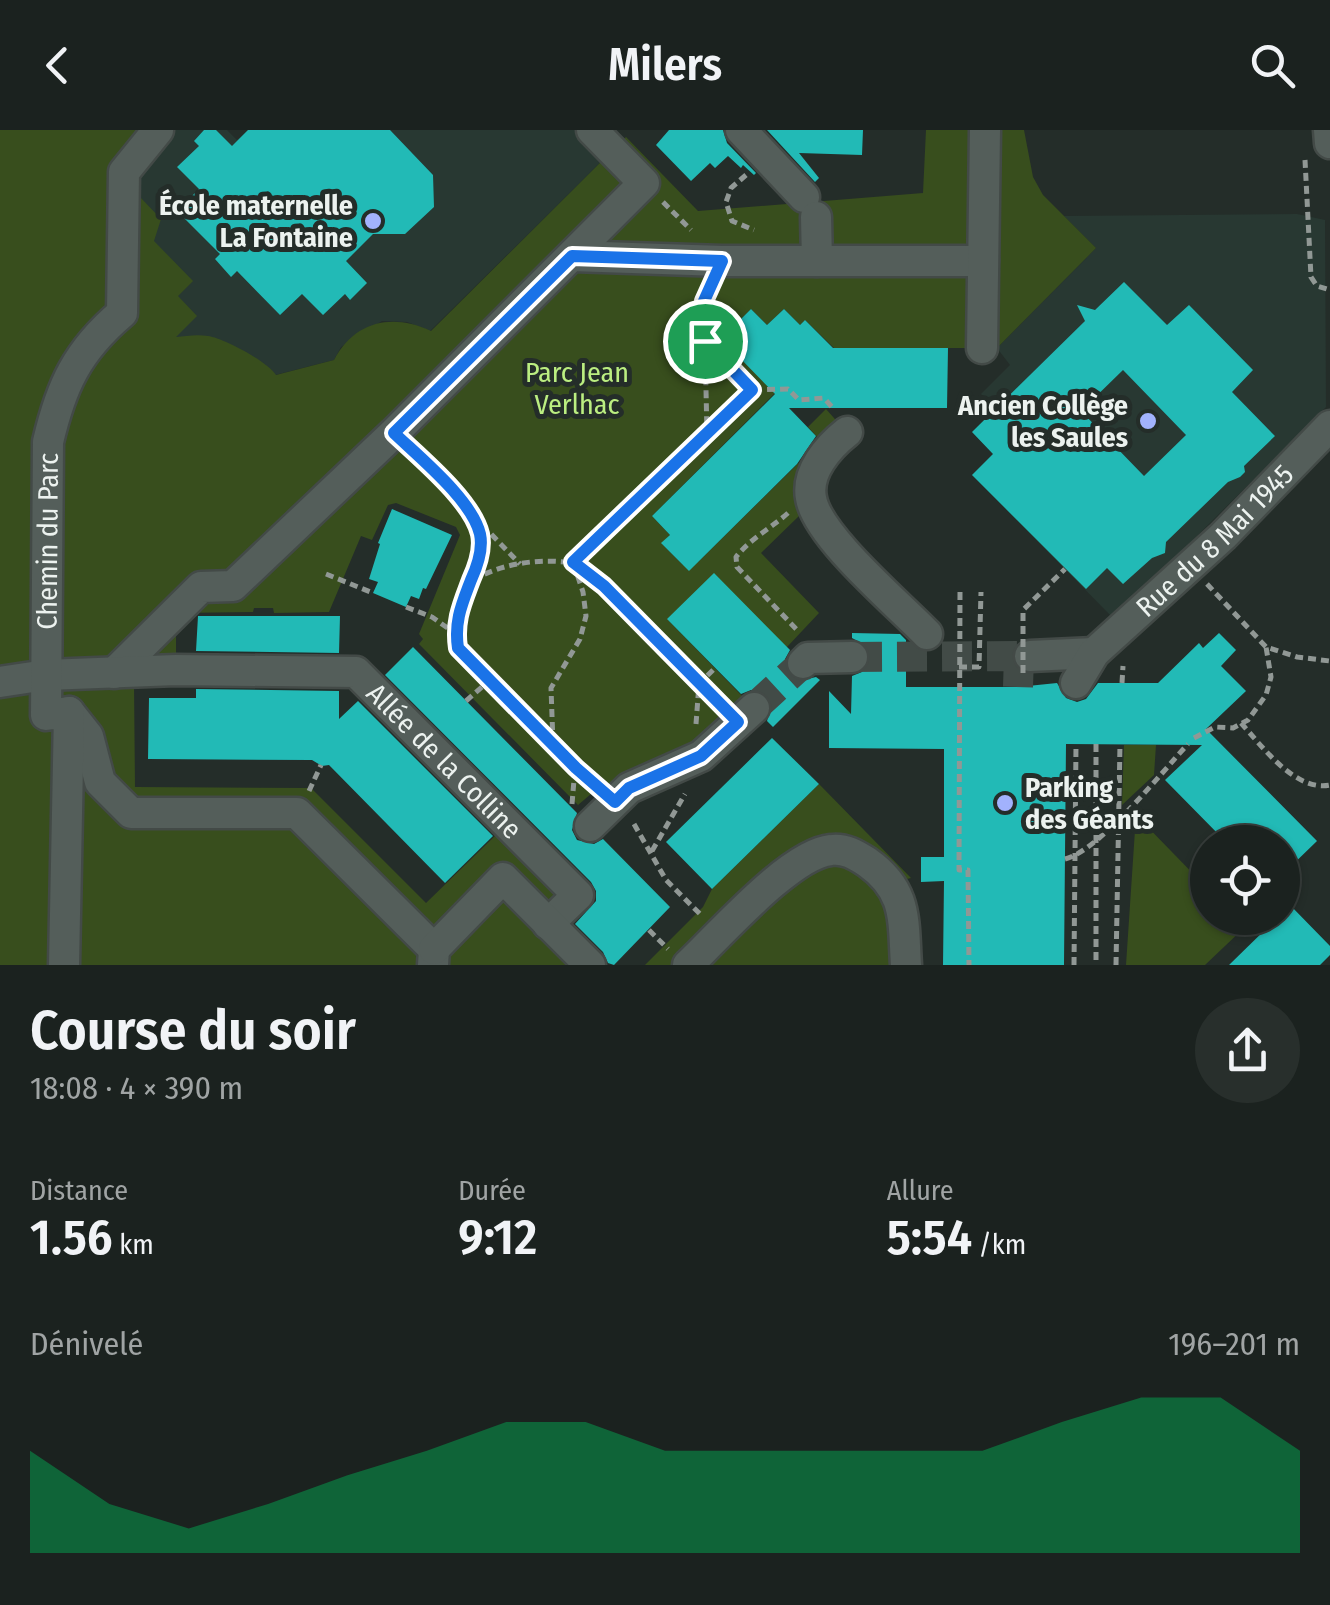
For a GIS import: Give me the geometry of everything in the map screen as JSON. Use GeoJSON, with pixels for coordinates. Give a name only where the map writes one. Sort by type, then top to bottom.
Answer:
{"type":"FeatureCollection","features":[{"type":"Feature","properties":{"kind":"street","name":"Chemin du Parc"},"geometry":{"type":"LineString","coordinates":[[69,712],[46,714],[48,442],[55,412],[78,360],[122,313],[124,172],[158,130]]}},
{"type":"Feature","properties":{"kind":"street"},"geometry":{"type":"LineString","coordinates":[[114,673],[201,587],[233,586],[394,433],[644,183],[592,130]]}},
{"type":"Feature","properties":{"kind":"street"},"geometry":{"type":"LineString","coordinates":[[742,130],[810,207],[817,261]]}},
{"type":"Feature","properties":{"kind":"street"},"geometry":{"type":"LineString","coordinates":[[982,348],[985,130]]}},
{"type":"Feature","properties":{"kind":"street"},"geometry":{"type":"LineString","coordinates":[[1317,146],[1329,130]]}},
{"type":"Feature","properties":{"kind":"street"},"geometry":{"type":"LineString","coordinates":[[572,256],[722,261],[983,261]]}},
{"type":"Feature","properties":{"kind":"street"},"geometry":{"type":"LineString","coordinates":[[840,420],[832,444],[816,469],[810,495],[818,518],[834,540],[928,634]]}},
{"type":"Feature","properties":{"kind":"street","name":"Rue du 8 Mai 1945"},"geometry":{"type":"LineString","coordinates":[[1026,664],[1089,673],[1330,426]]}},
{"type":"Feature","properties":{"kind":"street"},"geometry":{"type":"LineString","coordinates":[[806,661],[852,657]]}},
{"type":"Feature","properties":{"kind":"street","name":"Allée de la Colline"},"geometry":{"type":"LineString","coordinates":[[0,682],[46,675],[176,670],[356,672],[578,895],[548,924]]}},
{"type":"Feature","properties":{"kind":"street"},"geometry":{"type":"LineString","coordinates":[[69,712],[88,736],[100,782],[131,813],[297,813],[434,957],[502,878],[590,965]]}},
{"type":"Feature","properties":{"kind":"street"},"geometry":{"type":"LineString","coordinates":[[64,965],[69,712]]}},
{"type":"Feature","properties":{"kind":"street"},"geometry":{"type":"LineString","coordinates":[[581,817],[615,802],[629,788],[701,756],[746,715]]}},
{"type":"Feature","properties":{"kind":"street"},"geometry":{"type":"LineString","coordinates":[[688,965],[789,868],[832,850],[851,852],[889,883],[902,903],[906,965]]}},
{"type":"Feature","properties":{"kind":"path"},"geometry":{"type":"LineString","coordinates":[[1317,146],[1311,277],[1317,286],[1330,290]]}},
{"type":"Feature","properties":{"kind":"path"},"geometry":{"type":"LineString","coordinates":[[766,156],[731,188],[726,202],[732,221],[750,230],[766,230]]}},
{"type":"Feature","properties":{"kind":"path"},"geometry":{"type":"LineString","coordinates":[[644,183],[722,261],[704,301],[707,434]]}},
{"type":"Feature","properties":{"kind":"path"},"geometry":{"type":"LineString","coordinates":[[705,341],[752,390]]}},
{"type":"Feature","properties":{"kind":"path"},"geometry":{"type":"LineString","coordinates":[[573,562],[752,390],[788,389],[799,400],[824,398],[840,420]]}},
{"type":"Feature","properties":{"kind":"path"},"geometry":{"type":"LineString","coordinates":[[394,433],[454,493],[472,515],[481,536],[479,558],[462,597],[456,634],[458,648],[576,768],[615,802],[646,839],[666,880],[720,935]]}},
{"type":"Feature","properties":{"kind":"path"},"geometry":{"type":"LineString","coordinates":[[806,661],[800,632],[743,575],[736,557],[767,526],[776,524],[810,495]]}},
{"type":"Feature","properties":{"kind":"path"},"geometry":{"type":"LineString","coordinates":[[477,527],[491,534],[520,564]]}},
{"type":"Feature","properties":{"kind":"path"},"geometry":{"type":"LineString","coordinates":[[553,744],[551,688],[580,639],[586,616],[584,592],[573,562]]}},
{"type":"Feature","properties":{"kind":"path"},"geometry":{"type":"LineString","coordinates":[[471,582],[490,570],[520,564],[573,562],[746,715]]}},
{"type":"Feature","properties":{"kind":"path"},"geometry":{"type":"LineString","coordinates":[[1190,567],[1266,647],[1297,658],[1330,661]]}},
{"type":"Feature","properties":{"kind":"path"},"geometry":{"type":"LineString","coordinates":[[1026,664],[1023,610],[1065,569]]}},
{"type":"Feature","properties":{"kind":"path"},"geometry":{"type":"LineString","coordinates":[[326,574],[373,593]]}},
{"type":"Feature","properties":{"kind":"path"},"geometry":{"type":"LineString","coordinates":[[960,592],[959,870],[968,870],[968,965]]}},
{"type":"Feature","properties":{"kind":"path"},"geometry":{"type":"LineString","coordinates":[[959,667],[979,666],[981,592]]}},
{"type":"Feature","properties":{"kind":"path"},"geometry":{"type":"LineString","coordinates":[[406,607],[456,634]]}},
{"type":"Feature","properties":{"kind":"path"},"geometry":{"type":"LineString","coordinates":[[1194,738],[1215,727],[1233,728],[1241,724],[1266,695],[1271,677],[1266,647]]}},
{"type":"Feature","properties":{"kind":"path"},"geometry":{"type":"LineString","coordinates":[[466,701],[490,680]]}},
{"type":"Feature","properties":{"kind":"path"},"geometry":{"type":"LineString","coordinates":[[1241,724],[1297,778],[1321,787],[1330,785]]}},
{"type":"Feature","properties":{"kind":"path"},"geometry":{"type":"LineString","coordinates":[[1074,965],[1076,744]]}},
{"type":"Feature","properties":{"kind":"path"},"geometry":{"type":"LineString","coordinates":[[1096,744],[1096,965]]}},
{"type":"Feature","properties":{"kind":"path"},"geometry":{"type":"LineString","coordinates":[[1116,965],[1120,744]]}},
{"type":"Feature","properties":{"kind":"path"},"geometry":{"type":"LineString","coordinates":[[1065,859],[1076,856],[1098,838],[1188,744]]}},
{"type":"Feature","properties":{"kind":"path"},"geometry":{"type":"LineString","coordinates":[[576,768],[581,817]]}},
{"type":"Feature","properties":{"kind":"shaded area"},"geometry":{"type":"Polygon","coordinates":[[[171,130],[227,130],[237,140],[248,130],[582,130],[607,156],[430,331],[407,322],[382,321],[341,347],[334,360],[275,375],[140,348],[139,162],[171,130]]]}},
{"type":"Feature","properties":{"kind":"shaded area","name":"Ancien Collège les Saules"},"geometry":{"type":"Polygon","coordinates":[[[1297,214],[1325,220],[1326,407],[1114,619],[972,475],[993,454],[972,432],[994,409],[981,394],[1010,365],[997,348],[1096,248],[1064,216],[1297,214]]]}},
{"type":"Feature","properties":{"kind":"green space","name":"Parc Jean Verlhac"},"geometry":{"type":"Polygon","coordinates":[[[0,130],[171,130],[139,162],[140,197],[161,219],[154,241],[193,281],[178,296],[197,316],[176,337],[204,335],[224,341],[254,357],[276,375],[334,360],[353,336],[376,324],[402,322],[431,331],[626,137],[698,211],[923,193],[926,130],[1024,130],[1033,177],[1043,195],[1096,248],[997,348],[834,348],[805,320],[800,325],[784,309],[767,325],[751,309],[727,333],[780,388],[652,516],[670,535],[662,544],[683,565],[698,562],[821,441],[808,427],[826,409],[841,426],[798,497],[799,516],[761,553],[819,613],[787,647],[668,620],[745,699],[690,751],[598,800],[591,794],[578,805],[419,644],[423,639],[419,634],[460,535],[456,527],[396,503],[388,505],[372,540],[361,536],[329,612],[274,613],[273,608],[254,608],[253,612],[176,613],[176,681],[134,683],[135,787],[311,788],[426,903],[498,833],[561,898],[550,910],[605,965],[0,965],[0,130]]]}},
{"type":"Feature","properties":{"kind":"green space"},"geometry":{"type":"Polygon","coordinates":[[[1124,745],[1156,745],[1154,775],[1122,805],[1124,745]]]}},
{"type":"Feature","properties":{"kind":"green space"},"geometry":{"type":"Polygon","coordinates":[[[819,784],[911,878],[878,886],[890,914],[891,965],[645,965],[703,907],[712,889],[819,784]]]}},
{"type":"Feature","properties":{"kind":"green space"},"geometry":{"type":"Polygon","coordinates":[[[1136,815],[1190,871],[1190,935],[1237,935],[1205,965],[1126,965],[1136,815]]]}},
{"type":"Feature","properties":{"kind":"building"},"geometry":{"type":"Polygon","coordinates":[[[204,130],[216,130],[232,146],[248,130],[390,130],[433,175],[434,207],[405,234],[373,234],[346,261],[367,283],[350,300],[345,294],[323,315],[302,294],[280,315],[237,271],[231,277],[215,259],[220,254],[177,211],[199,189],[177,167],[199,146],[194,141],[204,130]]]}},
{"type":"Feature","properties":{"kind":"building"},"geometry":{"type":"Polygon","coordinates":[[[669,130],[723,130],[727,143],[756,173],[743,165],[741,168],[728,156],[715,168],[710,163],[691,181],[656,145],[669,130]]]}},
{"type":"Feature","properties":{"kind":"building"},"geometry":{"type":"Polygon","coordinates":[[[767,130],[863,130],[862,155],[799,153],[819,178],[815,182],[767,130]]]}},
{"type":"Feature","properties":{"kind":"building"},"geometry":{"type":"Polygon","coordinates":[[[1124,282],[1167,325],[1189,305],[1253,370],[1232,392],[1275,436],[1244,466],[1240,477],[1228,482],[1166,542],[1165,553],[1152,558],[1123,584],[1107,568],[1086,589],[972,475],[993,454],[972,432],[1085,321],[1077,305],[1095,310],[1124,282]],[[1123,370],[1081,411],[1144,476],[1186,435],[1123,370]]]}},
{"type":"Feature","properties":{"kind":"building"},"geometry":{"type":"Polygon","coordinates":[[[751,309],[767,325],[784,309],[800,325],[805,320],[833,348],[948,348],[947,408],[789,408],[816,436],[797,464],[689,571],[661,543],[670,535],[652,516],[775,394],[737,355],[742,350],[726,334],[751,309]]]}},
{"type":"Feature","properties":{"kind":"building"},"geometry":{"type":"Polygon","coordinates":[[[392,509],[452,535],[426,589],[423,588],[419,599],[411,596],[406,607],[373,593],[378,582],[369,579],[392,509]]]}},
{"type":"Feature","properties":{"kind":"building"},"geometry":{"type":"Polygon","coordinates":[[[714,573],[790,650],[785,659],[789,675],[799,681],[816,677],[820,680],[773,727],[767,721],[772,705],[767,695],[751,690],[741,694],[667,619],[714,573]]]}},
{"type":"Feature","properties":{"kind":"building"},"geometry":{"type":"Polygon","coordinates":[[[198,616],[340,616],[339,653],[196,651],[198,616]]]}},
{"type":"Feature","properties":{"kind":"building","name":"Parking des Géants"},"geometry":{"type":"Polygon","coordinates":[[[852,633],[900,634],[906,640],[906,687],[1057,683],[1066,698],[1077,702],[1086,699],[1098,683],[1158,683],[1199,643],[1203,648],[1219,633],[1236,650],[1221,666],[1246,691],[1206,729],[1317,841],[1300,858],[1300,825],[1209,825],[1165,780],[1202,745],[1066,744],[1064,965],[943,965],[944,881],[921,882],[921,857],[944,857],[944,749],[829,748],[829,691],[851,714],[852,676],[862,672],[871,658],[867,646],[852,638],[852,633]]]}},
{"type":"Feature","properties":{"kind":"building"},"geometry":{"type":"Polygon","coordinates":[[[413,647],[577,813],[572,830],[577,840],[594,844],[603,839],[670,907],[614,965],[575,924],[596,901],[591,882],[385,675],[413,647]]]}},
{"type":"Feature","properties":{"kind":"building"},"geometry":{"type":"Polygon","coordinates":[[[196,689],[339,691],[339,719],[358,701],[493,836],[445,883],[329,765],[312,760],[148,759],[149,698],[196,698],[196,689]]]}},
{"type":"Feature","properties":{"kind":"building"},"geometry":{"type":"Polygon","coordinates":[[[772,738],[819,784],[712,889],[666,842],[772,738]]]}},
{"type":"Feature","properties":{"kind":"building"},"geometry":{"type":"Polygon","coordinates":[[[1300,915],[1330,946],[1330,955],[1320,965],[1229,965],[1260,935],[1300,935],[1300,915]]]}},
{"type":"Feature","properties":{"kind":"tunnel"},"geometry":{"type":"LineString","coordinates":[[1018,687],[1019,656]]}},
{"type":"Feature","properties":{"kind":"tunnel"},"geometry":{"type":"LineString","coordinates":[[852,657],[1030,656]]}},
{"type":"Feature","properties":{"kind":"tunnel"},"geometry":{"type":"LineString","coordinates":[[754,708],[803,663]]}},
{"type":"Feature","properties":{"kind":"place","name":"École maternelle La Fontaine"},"geometry":{"type":"Point","coordinates":[373,221]}},
{"type":"Feature","properties":{"kind":"place","name":"Ancien Collège les Saules"},"geometry":{"type":"Point","coordinates":[1148,421]}},
{"type":"Feature","properties":{"kind":"place","name":"Parking des Géants"},"geometry":{"type":"Point","coordinates":[1005,803]}},
{"type":"Feature","properties":{"kind":"route"},"geometry":{"type":"LineString","coordinates":[[572,256],[722,261],[704,301],[705,341],[752,390],[573,562],[604,586],[738,722],[701,756],[629,788],[615,802],[576,768],[458,648],[458,613],[479,558],[481,536],[472,515],[454,493],[394,433],[572,256]]}}]}
